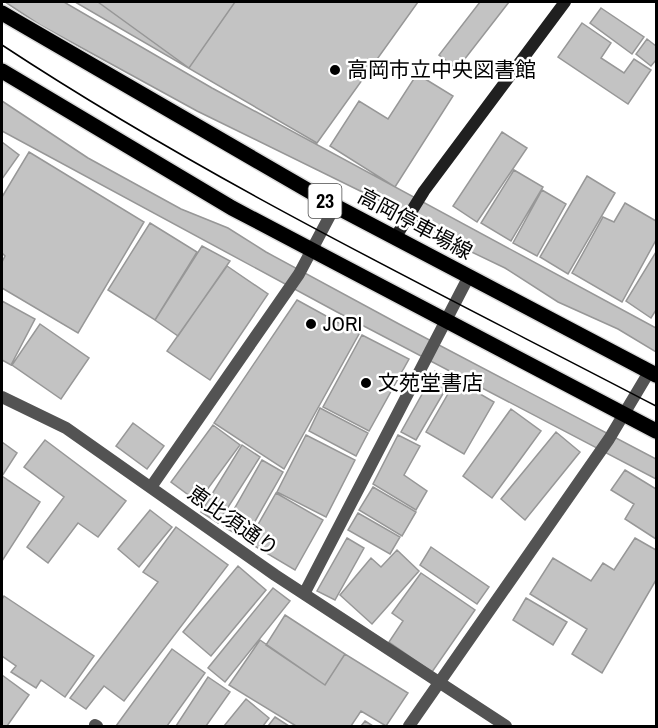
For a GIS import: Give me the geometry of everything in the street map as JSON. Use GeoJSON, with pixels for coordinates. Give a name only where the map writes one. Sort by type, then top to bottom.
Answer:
{"type":"FeatureCollection","features":[{"type":"Feature","properties":{"kind":"main road","name":"高岡停車場線"},"geometry":{"type":"LineString","coordinates":[[2,13],[335,206],[653,374]]}},
{"type":"Feature","properties":{"kind":"main road","name":"23"},"geometry":{"type":"LineString","coordinates":[[2,71],[232,208],[657,431]]}},
{"type":"Feature","properties":{"kind":"street"},"geometry":{"type":"LineString","coordinates":[[395,238],[424,191],[565,2]]}},
{"type":"Feature","properties":{"kind":"street"},"geometry":{"type":"LineString","coordinates":[[151,487],[299,274],[335,206]]}},
{"type":"Feature","properties":{"kind":"street"},"geometry":{"type":"LineString","coordinates":[[304,594],[469,276]]}},
{"type":"Feature","properties":{"kind":"street"},"geometry":{"type":"LineString","coordinates":[[409,726],[653,374]]}},
{"type":"Feature","properties":{"kind":"street","name":"恵比須通り"},"geometry":{"type":"LineString","coordinates":[[2,397],[66,428],[304,594],[507,726]]}},
{"type":"Feature","properties":{"kind":"building"},"geometry":{"type":"Polygon","coordinates":[[[5,2],[64,2],[212,88],[656,328],[656,352],[618,329],[558,302],[505,268],[457,245],[401,211],[197,111],[40,25],[5,2]]]}},
{"type":"Feature","properties":{"kind":"building"},"geometry":{"type":"Polygon","coordinates":[[[75,2],[418,2],[317,143],[75,2]]]}},
{"type":"Feature","properties":{"kind":"building"},"geometry":{"type":"Polygon","coordinates":[[[98,2],[235,2],[189,68],[98,2]]]}},
{"type":"Feature","properties":{"kind":"building"},"geometry":{"type":"Polygon","coordinates":[[[480,2],[509,2],[457,69],[439,55],[480,2]]]}},
{"type":"Feature","properties":{"kind":"building"},"geometry":{"type":"Polygon","coordinates":[[[601,8],[644,37],[632,54],[590,23],[601,8]]]}},
{"type":"Feature","properties":{"kind":"building"},"geometry":{"type":"Polygon","coordinates":[[[582,23],[611,43],[601,58],[624,73],[634,59],[651,70],[628,104],[558,57],[582,23]]]}},
{"type":"Feature","properties":{"kind":"building"},"geometry":{"type":"Polygon","coordinates":[[[647,39],[656,46],[656,60],[651,66],[636,54],[647,39]]]}},
{"type":"Feature","properties":{"kind":"building"},"geometry":{"type":"Polygon","coordinates":[[[417,74],[453,96],[395,187],[330,146],[359,101],[388,119],[417,74]]]}},
{"type":"Feature","properties":{"kind":"building"},"geometry":{"type":"Polygon","coordinates":[[[2,101],[88,158],[181,209],[228,228],[266,252],[399,324],[656,459],[656,479],[337,312],[2,131],[2,101]]]}},
{"type":"Feature","properties":{"kind":"building"},"geometry":{"type":"Polygon","coordinates":[[[502,132],[527,148],[477,222],[453,206],[502,132]]]}},
{"type":"Feature","properties":{"kind":"building"},"geometry":{"type":"Polygon","coordinates":[[[2,142],[19,155],[2,179],[2,142]]]}},
{"type":"Feature","properties":{"kind":"building"},"geometry":{"type":"Polygon","coordinates":[[[29,152],[144,222],[78,333],[2,288],[2,262],[5,256],[2,253],[2,197],[29,152]]]}},
{"type":"Feature","properties":{"kind":"building"},"geometry":{"type":"Polygon","coordinates":[[[514,170],[543,187],[511,241],[481,223],[514,170]]]}},
{"type":"Feature","properties":{"kind":"building"},"geometry":{"type":"Polygon","coordinates":[[[587,176],[615,193],[568,274],[540,257],[587,176]]]}},
{"type":"Feature","properties":{"kind":"building"},"geometry":{"type":"Polygon","coordinates":[[[542,190],[566,204],[537,256],[513,243],[542,190]]]}},
{"type":"Feature","properties":{"kind":"building"},"geometry":{"type":"Polygon","coordinates":[[[625,203],[656,221],[656,240],[622,302],[572,273],[603,217],[614,222],[625,203]]]}},
{"type":"Feature","properties":{"kind":"building"},"geometry":{"type":"Polygon","coordinates":[[[150,223],[197,252],[155,320],[108,290],[150,223]]]}},
{"type":"Feature","properties":{"kind":"building"},"geometry":{"type":"Polygon","coordinates":[[[202,246],[230,261],[178,336],[155,320],[202,246]]]}},
{"type":"Feature","properties":{"kind":"building"},"geometry":{"type":"Polygon","coordinates":[[[656,252],[656,310],[651,318],[626,301],[656,252]]]}},
{"type":"Feature","properties":{"kind":"building"},"geometry":{"type":"Polygon","coordinates":[[[227,266],[268,294],[210,380],[167,351],[227,266]]]}},
{"type":"Feature","properties":{"kind":"building"},"geometry":{"type":"Polygon","coordinates":[[[297,300],[359,334],[284,469],[214,423],[297,300]]]}},
{"type":"Feature","properties":{"kind":"building"},"geometry":{"type":"Polygon","coordinates":[[[2,301],[35,319],[11,365],[2,360],[2,301]]]}},
{"type":"Feature","properties":{"kind":"building"},"geometry":{"type":"Polygon","coordinates":[[[40,324],[89,358],[61,399],[12,365],[40,324]]]}},
{"type":"Feature","properties":{"kind":"building","name":"文苑堂書店"},"geometry":{"type":"Polygon","coordinates":[[[362,335],[409,359],[369,431],[323,407],[362,335]]]}},
{"type":"Feature","properties":{"kind":"building"},"geometry":{"type":"Polygon","coordinates":[[[435,371],[451,380],[416,440],[401,432],[435,371]]]}},
{"type":"Feature","properties":{"kind":"building"},"geometry":{"type":"Polygon","coordinates":[[[456,380],[494,402],[464,454],[426,432],[456,380]]]}},
{"type":"Feature","properties":{"kind":"building"},"geometry":{"type":"Polygon","coordinates":[[[320,408],[368,433],[356,456],[309,431],[320,408]]]}},
{"type":"Feature","properties":{"kind":"building"},"geometry":{"type":"Polygon","coordinates":[[[511,409],[541,431],[492,498],[463,476],[511,409]]]}},
{"type":"Feature","properties":{"kind":"building"},"geometry":{"type":"Polygon","coordinates":[[[133,423],[164,446],[147,469],[116,446],[133,423]]]}},
{"type":"Feature","properties":{"kind":"building"},"geometry":{"type":"Polygon","coordinates":[[[213,425],[240,445],[198,502],[171,482],[213,425]]]}},
{"type":"Feature","properties":{"kind":"building"},"geometry":{"type":"Polygon","coordinates":[[[556,432],[580,452],[525,520],[501,499],[556,432]]]}},
{"type":"Feature","properties":{"kind":"building"},"geometry":{"type":"Polygon","coordinates":[[[306,435],[355,460],[326,517],[277,492],[306,435]]]}},
{"type":"Feature","properties":{"kind":"building"},"geometry":{"type":"Polygon","coordinates":[[[398,435],[420,446],[404,475],[427,491],[416,510],[373,484],[398,435]]]}},
{"type":"Feature","properties":{"kind":"building"},"geometry":{"type":"Polygon","coordinates":[[[45,440],[126,501],[98,537],[78,523],[48,563],[27,547],[64,497],[24,467],[45,440]]]}},
{"type":"Feature","properties":{"kind":"building"},"geometry":{"type":"Polygon","coordinates":[[[2,442],[17,453],[2,476],[2,442]]]}},
{"type":"Feature","properties":{"kind":"building"},"geometry":{"type":"Polygon","coordinates":[[[242,445],[260,457],[218,523],[201,512],[242,445]]]}},
{"type":"Feature","properties":{"kind":"building"},"geometry":{"type":"Polygon","coordinates":[[[262,460],[283,472],[245,539],[224,527],[262,460]]]}},
{"type":"Feature","properties":{"kind":"building"},"geometry":{"type":"Polygon","coordinates":[[[625,470],[656,489],[656,539],[625,519],[634,504],[611,490],[625,470]]]}},
{"type":"Feature","properties":{"kind":"building"},"geometry":{"type":"Polygon","coordinates":[[[2,476],[40,502],[2,561],[2,476]]]}},
{"type":"Feature","properties":{"kind":"building"},"geometry":{"type":"Polygon","coordinates":[[[373,487],[416,512],[402,536],[359,510],[373,487]]]}},
{"type":"Feature","properties":{"kind":"building"},"geometry":{"type":"Polygon","coordinates":[[[276,493],[323,520],[295,570],[248,542],[276,493]]]}},
{"type":"Feature","properties":{"kind":"building"},"geometry":{"type":"Polygon","coordinates":[[[150,510],[172,527],[139,567],[118,549],[150,510]]]}},
{"type":"Feature","properties":{"kind":"building"},"geometry":{"type":"Polygon","coordinates":[[[358,513],[400,537],[390,554],[348,530],[358,513]]]}},
{"type":"Feature","properties":{"kind":"building"},"geometry":{"type":"Polygon","coordinates":[[[176,527],[228,565],[124,701],[104,686],[86,709],[70,698],[158,582],[143,572],[176,527]]]}},
{"type":"Feature","properties":{"kind":"building"},"geometry":{"type":"Polygon","coordinates":[[[347,538],[364,548],[335,600],[317,591],[347,538]]]}},
{"type":"Feature","properties":{"kind":"building"},"geometry":{"type":"Polygon","coordinates":[[[635,538],[656,550],[656,580],[602,673],[572,654],[587,629],[530,594],[553,558],[591,581],[603,563],[614,570],[635,538]]]}},
{"type":"Feature","properties":{"kind":"building"},"geometry":{"type":"Polygon","coordinates":[[[431,547],[489,587],[477,604],[420,565],[431,547]]]}},
{"type":"Feature","properties":{"kind":"building"},"geometry":{"type":"Polygon","coordinates":[[[397,550],[419,571],[372,624],[340,595],[371,558],[381,567],[397,550]]]}},
{"type":"Feature","properties":{"kind":"building"},"geometry":{"type":"Polygon","coordinates":[[[238,566],[266,590],[211,656],[183,632],[238,566]]]}},
{"type":"Feature","properties":{"kind":"building"},"geometry":{"type":"Polygon","coordinates":[[[421,573],[475,610],[432,672],[389,642],[403,621],[392,613],[421,573]]]}},
{"type":"Feature","properties":{"kind":"building"},"geometry":{"type":"Polygon","coordinates":[[[273,588],[290,601],[225,682],[208,668],[273,588]]]}},
{"type":"Feature","properties":{"kind":"building"},"geometry":{"type":"Polygon","coordinates":[[[4,596],[94,656],[65,697],[41,680],[36,688],[11,672],[16,666],[2,656],[2,599],[4,596]]]}},
{"type":"Feature","properties":{"kind":"building"},"geometry":{"type":"Polygon","coordinates":[[[526,598],[567,622],[553,645],[513,620],[526,598]]]}},
{"type":"Feature","properties":{"kind":"building"},"geometry":{"type":"Polygon","coordinates":[[[285,615],[345,654],[325,685],[266,645],[285,615]]]}},
{"type":"Feature","properties":{"kind":"building"},"geometry":{"type":"Polygon","coordinates":[[[260,640],[325,685],[345,654],[408,693],[386,726],[361,711],[351,726],[296,726],[229,685],[260,640]]]}},
{"type":"Feature","properties":{"kind":"building"},"geometry":{"type":"Polygon","coordinates":[[[172,649],[205,673],[167,726],[116,726],[172,649]]]}},
{"type":"Feature","properties":{"kind":"building"},"geometry":{"type":"Polygon","coordinates":[[[2,675],[29,695],[7,726],[2,726],[2,675]]]}},
{"type":"Feature","properties":{"kind":"building"},"geometry":{"type":"Polygon","coordinates":[[[208,677],[230,692],[206,726],[176,726],[208,677]]]}},
{"type":"Feature","properties":{"kind":"building"},"geometry":{"type":"Polygon","coordinates":[[[246,699],[269,718],[263,726],[224,726],[246,699]]]}},
{"type":"Feature","properties":{"kind":"building"},"geometry":{"type":"Polygon","coordinates":[[[275,717],[289,726],[268,726],[275,717]]]}},
{"type":"Feature","properties":{"kind":"building"},"geometry":{"type":"Polygon","coordinates":[[[365,721],[373,726],[361,726],[365,721]]]}},
{"type":"Feature","properties":{"kind":"tram line"},"geometry":{"type":"LineString","coordinates":[[2,45],[81,95],[242,189],[656,406]]}},
{"type":"Feature","properties":{"kind":"place","name":"高岡市立中央図書館"},"geometry":{"type":"Point","coordinates":[335,70]}},
{"type":"Feature","properties":{"kind":"place","name":"JORI"},"geometry":{"type":"Point","coordinates":[311,324]}},
{"type":"Feature","properties":{"kind":"place","name":"文苑堂書店"},"geometry":{"type":"Point","coordinates":[366,383]}}]}
